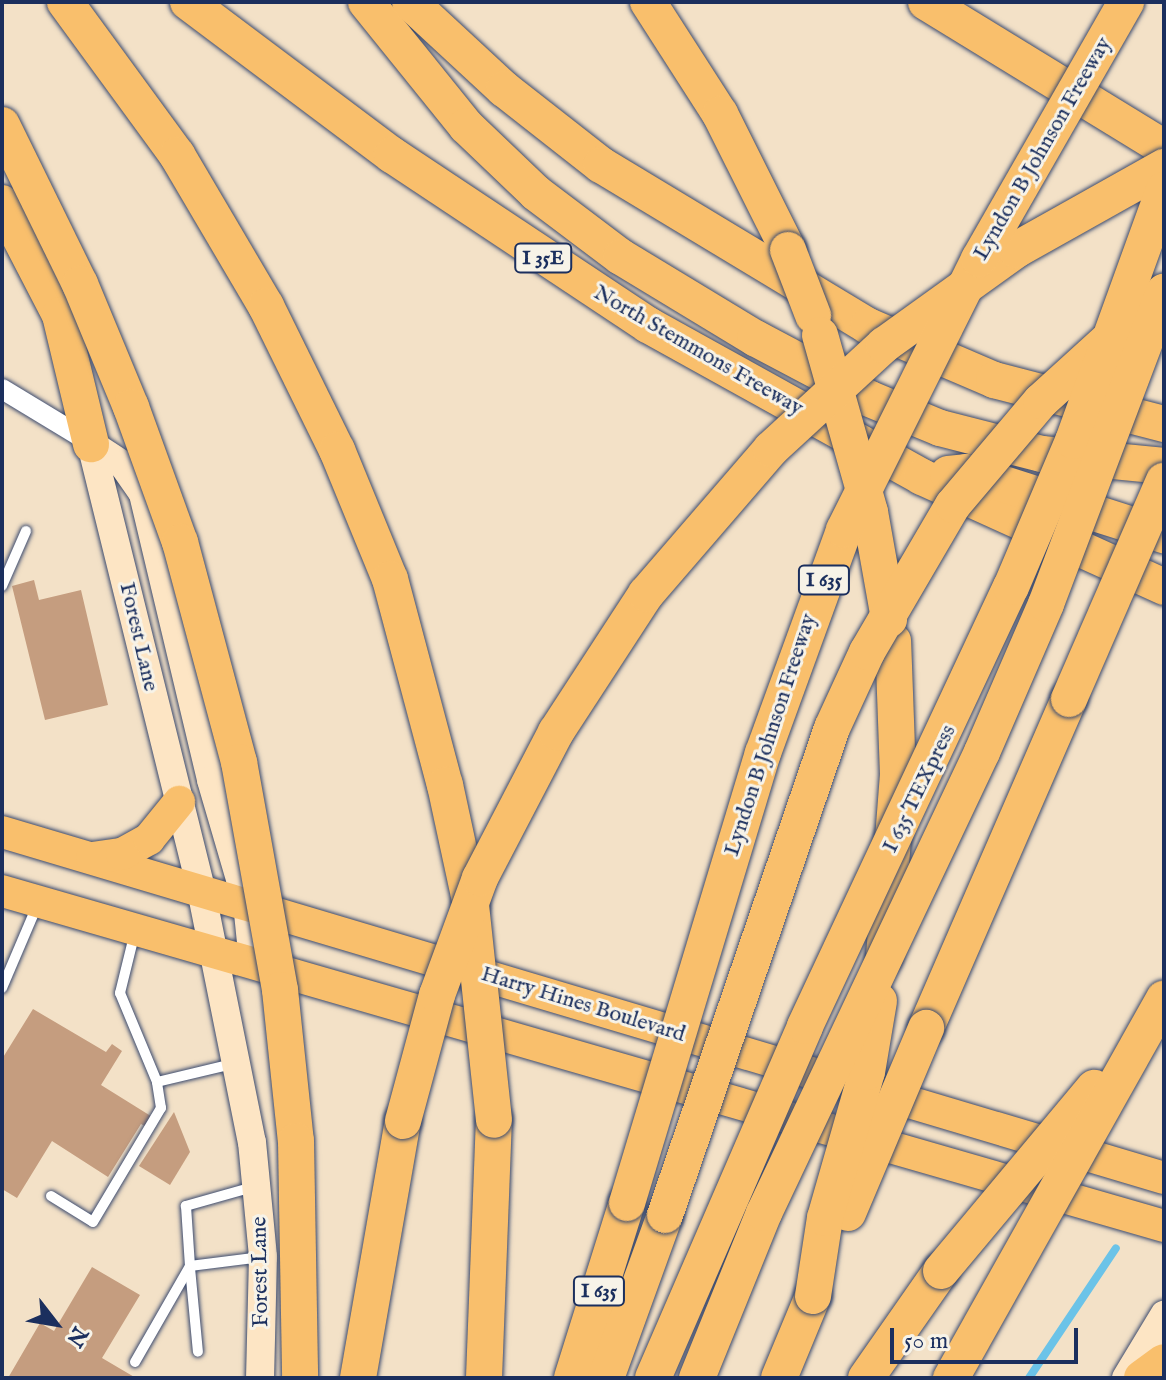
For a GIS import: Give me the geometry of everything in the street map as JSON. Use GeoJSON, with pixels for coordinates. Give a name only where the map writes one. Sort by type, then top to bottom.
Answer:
{"type":"FeatureCollection","features":[{"type":"Feature","properties":{"kind":"highway"},"geometry":{"type":"LineString","coordinates":[[65,2],[177,155],[266,306],[337,450],[390,579],[445,785],[471,905],[494,1120],[484,1378]]}},
{"type":"Feature","properties":{"kind":"highway","name":"North Stemmons Freeway"},"geometry":{"type":"LineString","coordinates":[[188,2],[319,104],[555,266],[738,379],[922,477],[1164,587]]}},
{"type":"Feature","properties":{"kind":"highway"},"geometry":{"type":"LineString","coordinates":[[366,2],[466,126],[536,193],[611,250],[755,338],[870,399],[940,428],[1042,454],[1164,466]]}},
{"type":"Feature","properties":{"kind":"highway"},"geometry":{"type":"LineString","coordinates":[[410,2],[504,89],[601,165],[868,326],[994,380],[1164,424]]}},
{"type":"Feature","properties":{"kind":"highway"},"geometry":{"type":"LineString","coordinates":[[648,2],[720,114],[788,250],[816,325],[870,512],[893,641],[898,775],[879,1001],[867,1072],[825,1218],[813,1296]]}},
{"type":"Feature","properties":{"kind":"highway"},"geometry":{"type":"LineString","coordinates":[[926,2],[1164,148]]}},
{"type":"Feature","properties":{"kind":"highway","name":"Lyndon B Johnson Freeway"},"geometry":{"type":"LineString","coordinates":[[572,1378],[763,753],[844,530],[938,337],[1126,2]]}},
{"type":"Feature","properties":{"kind":"highway"},"geometry":{"type":"LineString","coordinates":[[2,125],[80,284],[131,407],[180,542],[239,762],[280,990],[296,1141],[300,1378]]}},
{"type":"Feature","properties":{"kind":"highway"},"geometry":{"type":"LineString","coordinates":[[358,1378],[403,1121],[453,945],[514,808],[599,662],[713,512],[771,449],[884,345],[1016,250],[1164,167]]}},
{"type":"Feature","properties":{"kind":"highway","name":"I 635 TEXpress"},"geometry":{"type":"LineString","coordinates":[[653,1378],[799,1041],[1011,587],[1073,441],[1164,190]]}},
{"type":"Feature","properties":{"kind":"highway"},"geometry":{"type":"LineString","coordinates":[[2,203],[60,315],[91,444]]}},
{"type":"Feature","properties":{"kind":"highway"},"geometry":{"type":"LineString","coordinates":[[606,1378],[832,728],[893,599],[953,505],[996,451],[1083,361],[1164,294]]}},
{"type":"Feature","properties":{"kind":"highway","name":"I 635 TEXpress"},"geometry":{"type":"LineString","coordinates":[[697,1378],[764,1213],[1046,604],[1164,294]]}},
{"type":"Feature","properties":{"kind":"highway"},"geometry":{"type":"LineString","coordinates":[[922,477],[966,472],[1164,535]]}},
{"type":"Feature","properties":{"kind":"highway"},"geometry":{"type":"LineString","coordinates":[[779,1378],[926,1028],[1164,481]]}},
{"type":"Feature","properties":{"kind":"highway"},"geometry":{"type":"LineString","coordinates":[[951,1378],[1164,999]]}},
{"type":"Feature","properties":{"kind":"highway"},"geometry":{"type":"LineString","coordinates":[[866,1378],[941,1271],[1094,1088],[1164,1018]]}},
{"type":"Feature","properties":{"kind":"highway"},"geometry":{"type":"LineString","coordinates":[[1142,1378],[1164,1362]]}},
{"type":"Feature","properties":{"kind":"main road","name":"Forest Lane"},"geometry":{"type":"LineString","coordinates":[[91,444],[201,890],[238,1062],[258,1186],[263,1257],[260,1378]]}},
{"type":"Feature","properties":{"kind":"main road","name":"Forest Lane"},"geometry":{"type":"LineString","coordinates":[[91,444],[123,465],[143,494],[211,780],[247,903],[253,962]]}},
{"type":"Feature","properties":{"kind":"main road"},"geometry":{"type":"LineString","coordinates":[[90,858],[122,854],[149,839],[179,802]]}},
{"type":"Feature","properties":{"kind":"main road","name":"Harry Hines Boulevard"},"geometry":{"type":"LineString","coordinates":[[2,832],[1164,1178]]}},
{"type":"Feature","properties":{"kind":"main road"},"geometry":{"type":"LineString","coordinates":[[2,891],[136,927],[1164,1226]]}},
{"type":"Feature","properties":{"kind":"main road"},"geometry":{"type":"LineString","coordinates":[[1126,1378],[1164,1315]]}},
{"type":"Feature","properties":{"kind":"street"},"geometry":{"type":"LineString","coordinates":[[2,389],[91,444]]}},
{"type":"Feature","properties":{"kind":"lane"},"geometry":{"type":"LineString","coordinates":[[2,586],[26,531]]}},
{"type":"Feature","properties":{"kind":"lane"},"geometry":{"type":"LineString","coordinates":[[2,988],[38,901]]}},
{"type":"Feature","properties":{"kind":"lane"},"geometry":{"type":"LineString","coordinates":[[51,1196],[93,1222],[161,1108],[157,1082],[120,993],[136,927]]}},
{"type":"Feature","properties":{"kind":"lane"},"geometry":{"type":"LineString","coordinates":[[157,1082],[238,1062]]}},
{"type":"Feature","properties":{"kind":"lane"},"geometry":{"type":"LineString","coordinates":[[198,1352],[186,1206],[258,1186]]}},
{"type":"Feature","properties":{"kind":"lane"},"geometry":{"type":"LineString","coordinates":[[190,1266],[263,1257]]}},
{"type":"Feature","properties":{"kind":"lane"},"geometry":{"type":"LineString","coordinates":[[135,1362],[190,1266]]}},
{"type":"Feature","properties":{"kind":"building"},"geometry":{"type":"Polygon","coordinates":[[[34,580],[39,600],[81,590],[108,705],[45,720],[12,586],[34,580]]]}},
{"type":"Feature","properties":{"kind":"building"},"geometry":{"type":"Polygon","coordinates":[[[33,1009],[106,1052],[112,1044],[122,1051],[101,1085],[154,1118],[148,1128],[141,1124],[108,1177],[52,1141],[17,1198],[2,1189],[2,1059],[33,1009]]]}},
{"type":"Feature","properties":{"kind":"building"},"geometry":{"type":"Polygon","coordinates":[[[174,1112],[190,1152],[170,1185],[139,1166],[174,1112]]]}},
{"type":"Feature","properties":{"kind":"building"},"geometry":{"type":"Polygon","coordinates":[[[92,1267],[140,1295],[102,1358],[136,1378],[8,1378],[40,1323],[54,1331],[92,1267]]]}},
{"type":"Feature","properties":{"kind":"waterway"},"geometry":{"type":"LineString","coordinates":[[1029,1378],[1116,1248]]}}]}
